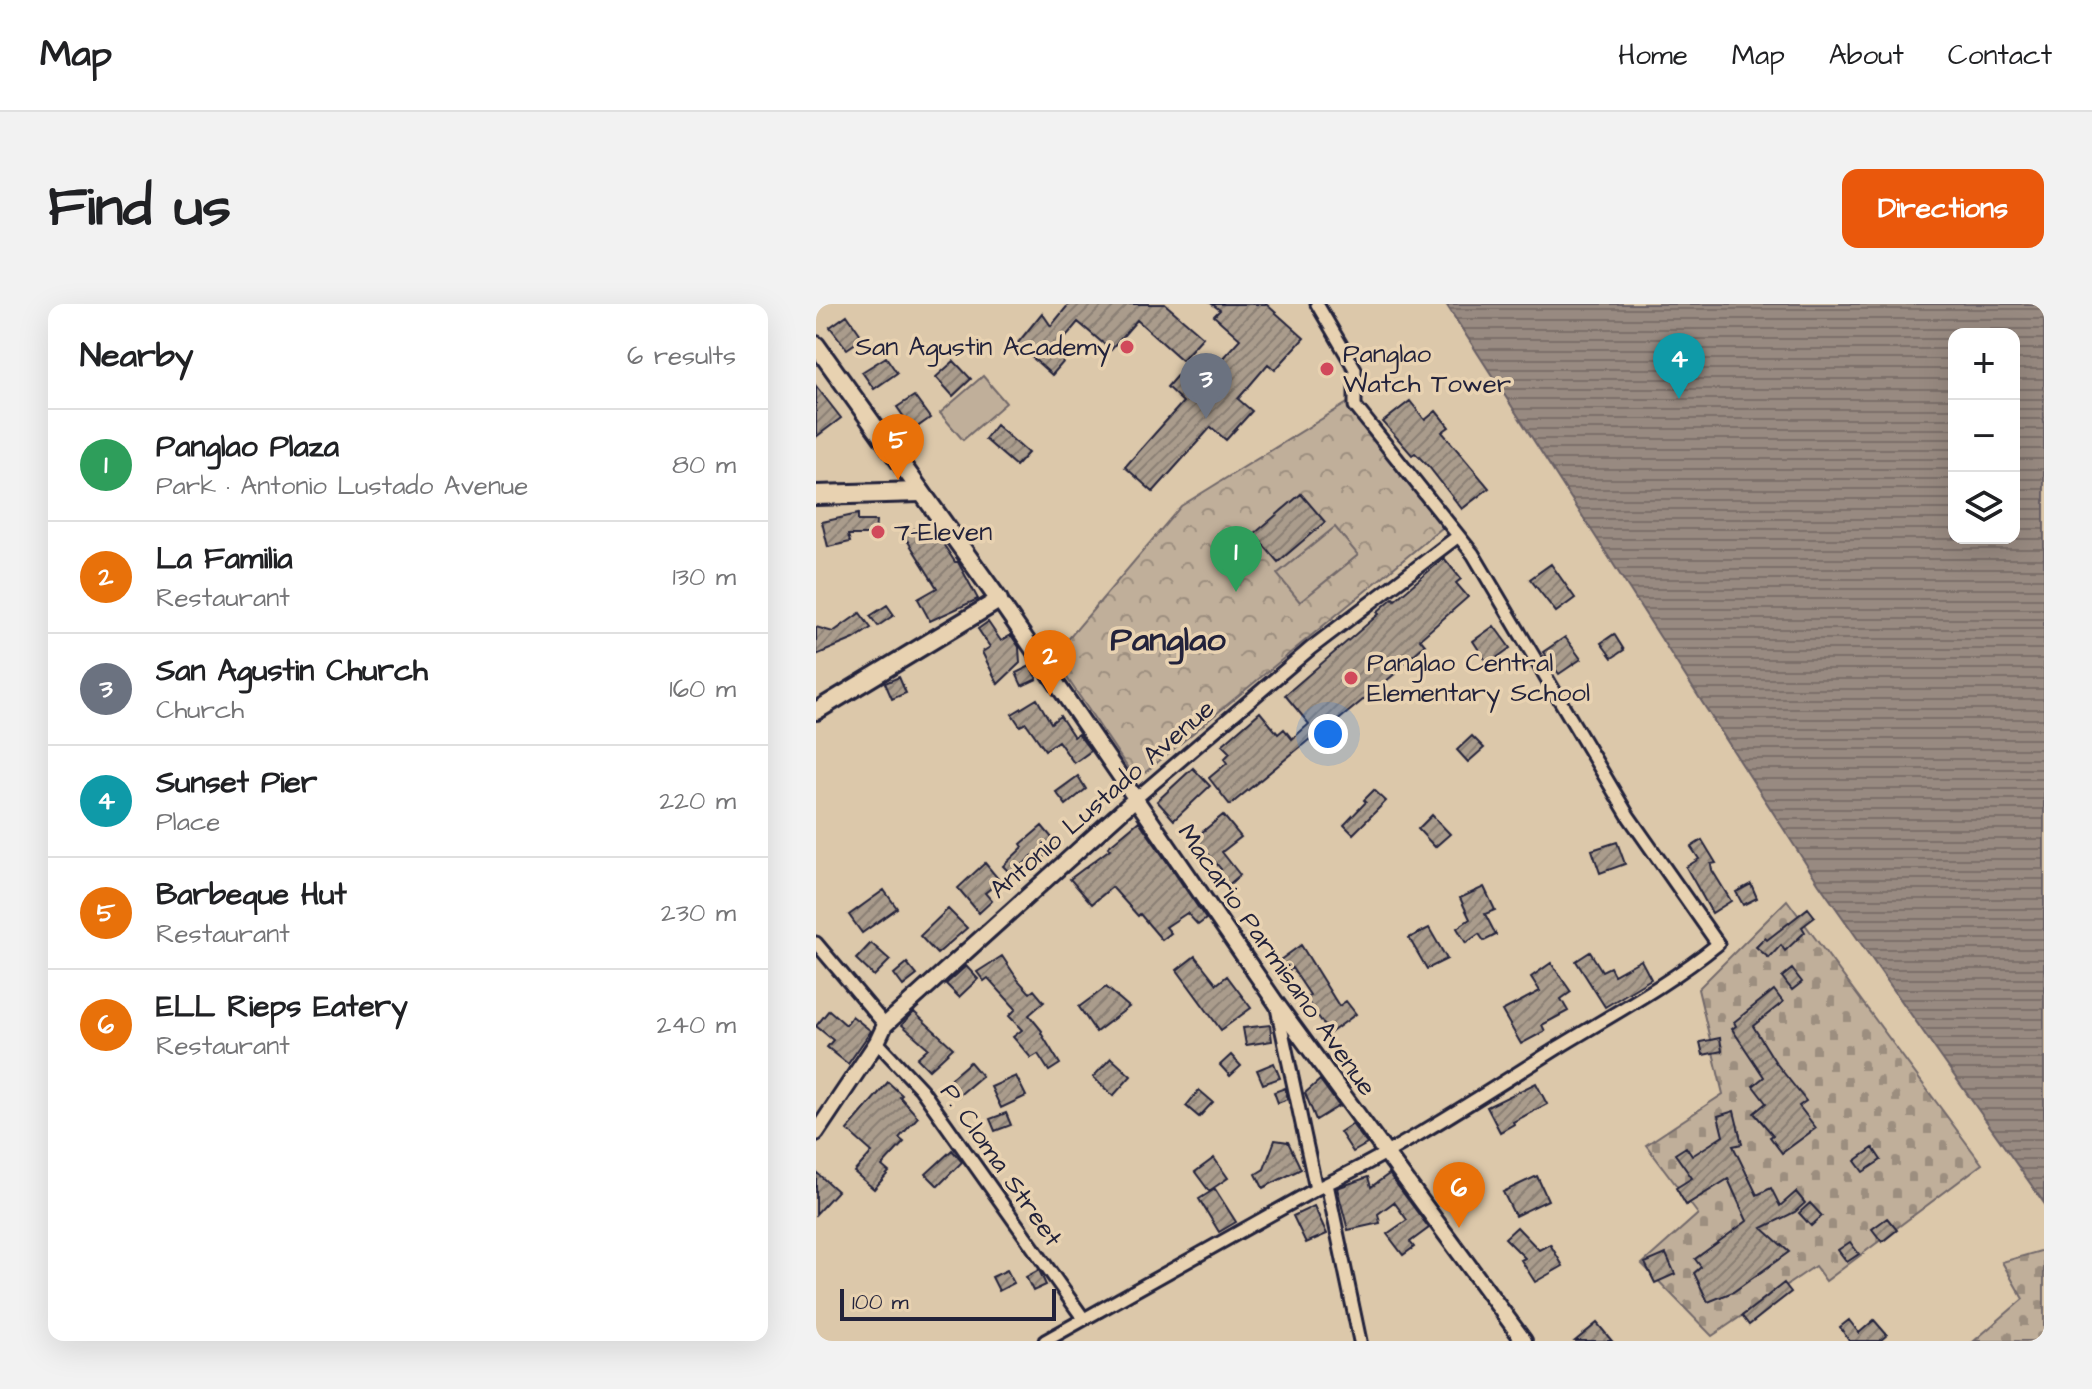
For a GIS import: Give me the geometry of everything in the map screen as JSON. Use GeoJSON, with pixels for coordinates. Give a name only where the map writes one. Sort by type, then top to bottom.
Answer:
{"type":"FeatureCollection","features":[{"type":"Feature","properties":{"kind":"main road"},"geometry":{"type":"LineString","coordinates":[[816,345],[999,600],[816,711]]}},
{"type":"Feature","properties":{"kind":"main road"},"geometry":{"type":"LineString","coordinates":[[816,495],[920,492]]}},
{"type":"Feature","properties":{"kind":"street"},"geometry":{"type":"LineString","coordinates":[[1045,1341],[1322,1186],[1387,1155],[1682,973],[1718,944],[1629,817],[1473,554],[1355,406],[1355,369],[1317,304]]}},
{"type":"Feature","properties":{"kind":"street","name":"Antonio Lustado Avenue"},"geometry":{"type":"LineString","coordinates":[[816,1133],[877,1042],[885,1025],[1134,800],[1311,648],[1457,537]]}},
{"type":"Feature","properties":{"kind":"street","name":"Macario Parmisano Avenue"},"geometry":{"type":"LineString","coordinates":[[999,600],[1276,1003],[1524,1341]]}},
{"type":"Feature","properties":{"kind":"street"},"geometry":{"type":"LineString","coordinates":[[816,943],[885,1025]]}},
{"type":"Feature","properties":{"kind":"street"},"geometry":{"type":"LineString","coordinates":[[1276,1003],[1360,1341]]}},
{"type":"Feature","properties":{"kind":"street","name":"P. Cloma Street"},"geometry":{"type":"LineString","coordinates":[[877,1042],[921,1089],[1083,1318]]}},
{"type":"Feature","properties":{"kind":"green space"},"geometry":{"type":"Polygon","coordinates":[[[983,376],[1006,403],[963,440],[940,413],[983,376]]]}},
{"type":"Feature","properties":{"kind":"green space"},"geometry":{"type":"Polygon","coordinates":[[[1349,402],[1443,527],[1136,780],[1053,657],[1181,506],[1349,402]]]}},
{"type":"Feature","properties":{"kind":"green space"},"geometry":{"type":"Polygon","coordinates":[[[1335,527],[1358,555],[1300,602],[1277,574],[1335,527]]]}},
{"type":"Feature","properties":{"kind":"green space"},"geometry":{"type":"Polygon","coordinates":[[[1787,900],[1982,1164],[1826,1281],[1815,1266],[1712,1336],[1642,1264],[1698,1214],[1646,1145],[1723,1094],[1698,989],[1787,900]]]}},
{"type":"Feature","properties":{"kind":"green space"},"geometry":{"type":"Polygon","coordinates":[[[2044,1250],[2044,1341],[1974,1341],[2023,1299],[2002,1262],[2044,1250]]]}},
{"type":"Feature","properties":{"kind":"shaded area"},"geometry":{"type":"Polygon","coordinates":[[[1446,304],[2044,304],[2044,1203],[1819,884],[1446,304]]]}},
{"type":"Feature","properties":{"kind":"building"},"geometry":{"type":"Polygon","coordinates":[[[1069,304],[1165,304],[1203,337],[1182,360],[1137,320],[1111,350],[1078,322],[1053,352],[1065,360],[1052,375],[1017,344],[1042,313],[1051,326],[1069,304]]]}},
{"type":"Feature","properties":{"kind":"building"},"geometry":{"type":"Polygon","coordinates":[[[1212,304],[1266,304],[1304,338],[1275,370],[1268,364],[1238,399],[1252,411],[1226,440],[1211,427],[1153,492],[1125,467],[1183,402],[1167,387],[1192,358],[1209,373],[1240,339],[1214,316],[1220,310],[1212,304]]]}},
{"type":"Feature","properties":{"kind":"building"},"geometry":{"type":"Polygon","coordinates":[[[847,315],[863,338],[847,349],[830,327],[847,315]]]}},
{"type":"Feature","properties":{"kind":"building"},"geometry":{"type":"Polygon","coordinates":[[[886,357],[897,373],[874,389],[862,372],[886,357]]]}},
{"type":"Feature","properties":{"kind":"building"},"geometry":{"type":"Polygon","coordinates":[[[954,361],[971,379],[953,396],[936,377],[954,361]]]}},
{"type":"Feature","properties":{"kind":"building"},"geometry":{"type":"Polygon","coordinates":[[[816,386],[841,418],[816,437],[816,386]]]}},
{"type":"Feature","properties":{"kind":"building"},"geometry":{"type":"Polygon","coordinates":[[[914,396],[930,418],[913,430],[897,407],[914,396]]]}},
{"type":"Feature","properties":{"kind":"building"},"geometry":{"type":"Polygon","coordinates":[[[1410,401],[1425,420],[1436,411],[1449,427],[1442,432],[1489,488],[1462,509],[1429,467],[1415,453],[1412,455],[1383,422],[1410,401]]]}},
{"type":"Feature","properties":{"kind":"building"},"geometry":{"type":"Polygon","coordinates":[[[996,425],[1028,453],[1016,466],[985,439],[996,425]]]}},
{"type":"Feature","properties":{"kind":"building"},"geometry":{"type":"Polygon","coordinates":[[[1301,494],[1325,522],[1278,562],[1254,534],[1301,494]]]}},
{"type":"Feature","properties":{"kind":"building"},"geometry":{"type":"Polygon","coordinates":[[[858,514],[858,521],[876,521],[875,535],[848,535],[850,542],[828,547],[822,522],[858,514]]]}},
{"type":"Feature","properties":{"kind":"building"},"geometry":{"type":"Polygon","coordinates":[[[928,521],[955,562],[958,562],[978,599],[930,621],[918,599],[937,588],[904,535],[928,521]]]}},
{"type":"Feature","properties":{"kind":"building","name":"Panglao Central Elementary School"},"geometry":{"type":"Polygon","coordinates":[[[1444,558],[1461,579],[1456,583],[1468,597],[1420,639],[1425,645],[1402,668],[1230,805],[1209,778],[1227,763],[1224,759],[1230,753],[1222,745],[1260,712],[1278,734],[1284,729],[1292,739],[1309,724],[1285,695],[1379,614],[1377,612],[1393,598],[1395,600],[1444,558]]]}},
{"type":"Feature","properties":{"kind":"building"},"geometry":{"type":"Polygon","coordinates":[[[1551,564],[1575,598],[1556,612],[1530,579],[1551,564]]]}},
{"type":"Feature","properties":{"kind":"building"},"geometry":{"type":"Polygon","coordinates":[[[887,605],[894,615],[878,626],[870,616],[887,605]]]}},
{"type":"Feature","properties":{"kind":"building"},"geometry":{"type":"Polygon","coordinates":[[[860,613],[871,628],[816,655],[816,627],[833,632],[860,613]]]}},
{"type":"Feature","properties":{"kind":"building"},"geometry":{"type":"Polygon","coordinates":[[[988,622],[1001,641],[1011,635],[1019,647],[1020,663],[998,684],[982,652],[990,647],[978,629],[988,622]]]}},
{"type":"Feature","properties":{"kind":"building"},"geometry":{"type":"Polygon","coordinates":[[[1494,626],[1510,648],[1488,664],[1473,641],[1494,626]]]}},
{"type":"Feature","properties":{"kind":"building"},"geometry":{"type":"Polygon","coordinates":[[[1614,634],[1624,650],[1612,658],[1601,643],[1614,634]]]}},
{"type":"Feature","properties":{"kind":"building"},"geometry":{"type":"Polygon","coordinates":[[[1565,637],[1581,659],[1559,674],[1543,652],[1565,637]]]}},
{"type":"Feature","properties":{"kind":"building"},"geometry":{"type":"Polygon","coordinates":[[[1030,666],[1037,679],[1022,686],[1016,673],[1030,666]]]}},
{"type":"Feature","properties":{"kind":"building"},"geometry":{"type":"Polygon","coordinates":[[[899,677],[906,693],[892,699],[885,683],[899,677]]]}},
{"type":"Feature","properties":{"kind":"building"},"geometry":{"type":"Polygon","coordinates":[[[1037,699],[1051,723],[1060,716],[1074,737],[1078,734],[1091,751],[1074,763],[1058,741],[1045,750],[1026,723],[1020,726],[1012,714],[1037,699]]]}},
{"type":"Feature","properties":{"kind":"building"},"geometry":{"type":"Polygon","coordinates":[[[1472,736],[1484,748],[1468,762],[1457,750],[1472,736]]]}},
{"type":"Feature","properties":{"kind":"building"},"geometry":{"type":"Polygon","coordinates":[[[1193,768],[1210,786],[1174,820],[1157,801],[1193,768]]]}},
{"type":"Feature","properties":{"kind":"building"},"geometry":{"type":"Polygon","coordinates":[[[1078,776],[1086,789],[1066,805],[1056,792],[1078,776]]]}},
{"type":"Feature","properties":{"kind":"building"},"geometry":{"type":"Polygon","coordinates":[[[1374,790],[1386,801],[1353,834],[1344,825],[1374,790]]]}},
{"type":"Feature","properties":{"kind":"building"},"geometry":{"type":"Polygon","coordinates":[[[1223,815],[1241,837],[1222,852],[1240,875],[1226,887],[1215,874],[1221,869],[1195,838],[1223,815]]]}},
{"type":"Feature","properties":{"kind":"building"},"geometry":{"type":"Polygon","coordinates":[[[1432,815],[1450,834],[1435,847],[1418,829],[1432,815]]]}},
{"type":"Feature","properties":{"kind":"building"},"geometry":{"type":"Polygon","coordinates":[[[1139,821],[1206,919],[1198,925],[1187,913],[1166,927],[1171,933],[1162,940],[1112,887],[1092,904],[1070,879],[1110,849],[1108,847],[1139,821]]]}},
{"type":"Feature","properties":{"kind":"building"},"geometry":{"type":"Polygon","coordinates":[[[1042,826],[1058,845],[1037,863],[1032,856],[1012,875],[1003,866],[1023,847],[1021,844],[1042,826]]]}},
{"type":"Feature","properties":{"kind":"building"},"geometry":{"type":"Polygon","coordinates":[[[1702,840],[1716,863],[1711,864],[1712,870],[1731,901],[1712,913],[1686,867],[1699,859],[1691,847],[1702,840]]]}},
{"type":"Feature","properties":{"kind":"building"},"geometry":{"type":"Polygon","coordinates":[[[1617,842],[1625,864],[1600,873],[1592,850],[1617,842]]]}},
{"type":"Feature","properties":{"kind":"building"},"geometry":{"type":"Polygon","coordinates":[[[985,863],[1000,881],[985,893],[992,901],[979,913],[958,888],[985,863]]]}},
{"type":"Feature","properties":{"kind":"building"},"geometry":{"type":"Polygon","coordinates":[[[1751,884],[1757,898],[1743,905],[1736,892],[1751,884]]]}},
{"type":"Feature","properties":{"kind":"building"},"geometry":{"type":"Polygon","coordinates":[[[1484,887],[1495,910],[1485,914],[1496,935],[1484,941],[1479,934],[1466,943],[1457,928],[1470,919],[1460,898],[1484,887]]]}},
{"type":"Feature","properties":{"kind":"building"},"geometry":{"type":"Polygon","coordinates":[[[884,890],[897,908],[862,933],[849,915],[884,890]]]}},
{"type":"Feature","properties":{"kind":"building"},"geometry":{"type":"Polygon","coordinates":[[[1808,908],[1815,917],[1802,927],[1805,932],[1785,951],[1781,945],[1769,958],[1756,947],[1765,938],[1767,940],[1808,908]]]}},
{"type":"Feature","properties":{"kind":"building"},"geometry":{"type":"Polygon","coordinates":[[[948,909],[967,928],[937,954],[920,936],[948,909]]]}},
{"type":"Feature","properties":{"kind":"building"},"geometry":{"type":"Polygon","coordinates":[[[1429,928],[1447,959],[1427,969],[1409,938],[1429,928]]]}},
{"type":"Feature","properties":{"kind":"building"},"geometry":{"type":"Polygon","coordinates":[[[871,943],[890,960],[874,976],[856,959],[871,943]]]}},
{"type":"Feature","properties":{"kind":"building"},"geometry":{"type":"Polygon","coordinates":[[[1301,945],[1339,1006],[1346,1001],[1356,1014],[1330,1033],[1305,998],[1310,995],[1292,968],[1285,974],[1276,963],[1301,945]]]}},
{"type":"Feature","properties":{"kind":"building"},"geometry":{"type":"Polygon","coordinates":[[[1590,952],[1602,971],[1610,967],[1614,975],[1641,960],[1651,979],[1605,1007],[1576,961],[1590,952]]]}},
{"type":"Feature","properties":{"kind":"building"},"geometry":{"type":"Polygon","coordinates":[[[1002,956],[1018,980],[1030,993],[1034,990],[1044,1002],[1029,1015],[1042,1031],[1060,1064],[1049,1071],[1038,1054],[1031,1058],[1013,1037],[1022,1030],[1009,1016],[1016,1009],[988,978],[984,981],[977,972],[1002,956]]]}},
{"type":"Feature","properties":{"kind":"building"},"geometry":{"type":"Polygon","coordinates":[[[1195,956],[1217,984],[1227,976],[1251,1008],[1221,1030],[1177,970],[1195,956]]]}},
{"type":"Feature","properties":{"kind":"building"},"geometry":{"type":"Polygon","coordinates":[[[907,963],[917,975],[903,986],[894,974],[907,963]]]}},
{"type":"Feature","properties":{"kind":"building"},"geometry":{"type":"Polygon","coordinates":[[[1551,963],[1571,992],[1561,999],[1568,1011],[1542,1025],[1545,1031],[1521,1044],[1502,1011],[1540,991],[1531,977],[1551,963]]]}},
{"type":"Feature","properties":{"kind":"building"},"geometry":{"type":"Polygon","coordinates":[[[966,966],[978,979],[959,997],[946,984],[966,966]]]}},
{"type":"Feature","properties":{"kind":"building"},"geometry":{"type":"Polygon","coordinates":[[[1792,969],[1802,982],[1792,990],[1782,977],[1792,969]]]}},
{"type":"Feature","properties":{"kind":"building"},"geometry":{"type":"Polygon","coordinates":[[[1106,987],[1129,1007],[1096,1032],[1079,1007],[1106,987]]]}},
{"type":"Feature","properties":{"kind":"building"},"geometry":{"type":"Polygon","coordinates":[[[1774,990],[1783,1002],[1753,1026],[1776,1063],[1806,1101],[1799,1106],[1816,1128],[1782,1153],[1770,1137],[1773,1135],[1754,1113],[1766,1103],[1753,1086],[1764,1077],[1732,1029],[1736,1026],[1734,1022],[1774,990]]]}},
{"type":"Feature","properties":{"kind":"building"},"geometry":{"type":"Polygon","coordinates":[[[829,1010],[846,1025],[852,1016],[871,1031],[848,1064],[827,1047],[833,1040],[816,1026],[829,1010]]]}},
{"type":"Feature","properties":{"kind":"building"},"geometry":{"type":"Polygon","coordinates":[[[914,1012],[953,1048],[929,1070],[917,1058],[928,1048],[902,1025],[914,1012]]]}},
{"type":"Feature","properties":{"kind":"building"},"geometry":{"type":"Polygon","coordinates":[[[1270,1025],[1272,1041],[1246,1045],[1243,1028],[1270,1025]]]}},
{"type":"Feature","properties":{"kind":"building"},"geometry":{"type":"Polygon","coordinates":[[[1720,1038],[1722,1051],[1703,1055],[1700,1042],[1720,1038]]]}},
{"type":"Feature","properties":{"kind":"building"},"geometry":{"type":"Polygon","coordinates":[[[1231,1055],[1241,1066],[1230,1076],[1220,1065],[1231,1055]]]}},
{"type":"Feature","properties":{"kind":"building"},"geometry":{"type":"Polygon","coordinates":[[[1111,1058],[1131,1076],[1113,1096],[1093,1077],[1111,1058]]]}},
{"type":"Feature","properties":{"kind":"building"},"geometry":{"type":"Polygon","coordinates":[[[970,1062],[982,1076],[957,1097],[945,1083],[970,1062]]]}},
{"type":"Feature","properties":{"kind":"building"},"geometry":{"type":"Polygon","coordinates":[[[1274,1063],[1280,1078],[1263,1084],[1257,1070],[1274,1063]]]}},
{"type":"Feature","properties":{"kind":"building"},"geometry":{"type":"Polygon","coordinates":[[[1016,1076],[1026,1096],[1001,1108],[991,1087],[1016,1076]]]}},
{"type":"Feature","properties":{"kind":"building"},"geometry":{"type":"Polygon","coordinates":[[[1320,1080],[1339,1106],[1316,1120],[1305,1093],[1320,1080]]]}},
{"type":"Feature","properties":{"kind":"building"},"geometry":{"type":"Polygon","coordinates":[[[888,1082],[918,1117],[899,1138],[904,1142],[882,1166],[889,1172],[874,1189],[854,1172],[872,1152],[847,1130],[888,1082]]]}},
{"type":"Feature","properties":{"kind":"building"},"geometry":{"type":"Polygon","coordinates":[[[1536,1083],[1547,1104],[1500,1132],[1487,1107],[1536,1083]]]}},
{"type":"Feature","properties":{"kind":"building"},"geometry":{"type":"Polygon","coordinates":[[[1285,1088],[1288,1099],[1278,1103],[1274,1092],[1285,1088]]]}},
{"type":"Feature","properties":{"kind":"building"},"geometry":{"type":"Polygon","coordinates":[[[1199,1090],[1213,1102],[1199,1117],[1186,1106],[1199,1090]]]}},
{"type":"Feature","properties":{"kind":"building"},"geometry":{"type":"Polygon","coordinates":[[[1734,1111],[1742,1144],[1733,1146],[1757,1195],[1771,1188],[1780,1206],[1796,1192],[1805,1203],[1795,1212],[1762,1228],[1789,1252],[1733,1292],[1708,1302],[1694,1273],[1701,1267],[1695,1259],[1747,1221],[1728,1179],[1686,1205],[1676,1188],[1692,1178],[1675,1154],[1686,1147],[1692,1156],[1723,1136],[1718,1116],[1734,1111]]]}},
{"type":"Feature","properties":{"kind":"building"},"geometry":{"type":"Polygon","coordinates":[[[1006,1113],[1011,1125],[995,1131],[990,1119],[1006,1113]]]}},
{"type":"Feature","properties":{"kind":"building"},"geometry":{"type":"Polygon","coordinates":[[[1352,1124],[1367,1144],[1353,1152],[1340,1132],[1352,1124]]]}},
{"type":"Feature","properties":{"kind":"building"},"geometry":{"type":"Polygon","coordinates":[[[1275,1140],[1288,1142],[1301,1169],[1263,1188],[1256,1174],[1264,1169],[1275,1140]]]}},
{"type":"Feature","properties":{"kind":"building"},"geometry":{"type":"Polygon","coordinates":[[[1873,1148],[1881,1160],[1863,1172],[1855,1161],[1873,1148]]]}},
{"type":"Feature","properties":{"kind":"building"},"geometry":{"type":"Polygon","coordinates":[[[952,1150],[962,1162],[938,1186],[926,1174],[952,1150]]]}},
{"type":"Feature","properties":{"kind":"building"},"geometry":{"type":"Polygon","coordinates":[[[1214,1158],[1228,1178],[1209,1191],[1195,1172],[1214,1158]]]}},
{"type":"Feature","properties":{"kind":"building"},"geometry":{"type":"Polygon","coordinates":[[[816,1172],[837,1191],[816,1214],[816,1172]]]}},
{"type":"Feature","properties":{"kind":"building"},"geometry":{"type":"Polygon","coordinates":[[[1389,1174],[1429,1228],[1410,1242],[1414,1247],[1403,1255],[1387,1234],[1407,1220],[1394,1202],[1378,1214],[1380,1223],[1348,1230],[1337,1188],[1368,1177],[1371,1187],[1389,1174]]]}},
{"type":"Feature","properties":{"kind":"building"},"geometry":{"type":"Polygon","coordinates":[[[1537,1176],[1548,1200],[1515,1216],[1503,1192],[1537,1176]]]}},
{"type":"Feature","properties":{"kind":"building"},"geometry":{"type":"Polygon","coordinates":[[[1215,1189],[1236,1222],[1219,1232],[1199,1199],[1215,1189]]]}},
{"type":"Feature","properties":{"kind":"building"},"geometry":{"type":"Polygon","coordinates":[[[1810,1203],[1822,1216],[1811,1226],[1799,1213],[1810,1203]]]}},
{"type":"Feature","properties":{"kind":"building"},"geometry":{"type":"Polygon","coordinates":[[[1314,1206],[1327,1234],[1306,1243],[1293,1216],[1314,1206]]]}},
{"type":"Feature","properties":{"kind":"building"},"geometry":{"type":"Polygon","coordinates":[[[1887,1218],[1897,1230],[1882,1242],[1872,1229],[1887,1218]]]}},
{"type":"Feature","properties":{"kind":"building"},"geometry":{"type":"Polygon","coordinates":[[[1517,1227],[1539,1250],[1550,1244],[1563,1266],[1535,1282],[1521,1260],[1525,1258],[1505,1238],[1517,1227]]]}},
{"type":"Feature","properties":{"kind":"building"},"geometry":{"type":"Polygon","coordinates":[[[1850,1242],[1859,1254],[1847,1262],[1838,1250],[1850,1242]]]}},
{"type":"Feature","properties":{"kind":"building"},"geometry":{"type":"Polygon","coordinates":[[[1666,1254],[1675,1274],[1655,1283],[1645,1263],[1666,1254]]]}},
{"type":"Feature","properties":{"kind":"building"},"geometry":{"type":"Polygon","coordinates":[[[1007,1270],[1014,1283],[999,1291],[992,1277],[1007,1270]]]}},
{"type":"Feature","properties":{"kind":"building"},"geometry":{"type":"Polygon","coordinates":[[[1039,1270],[1046,1285],[1033,1291],[1026,1277],[1039,1270]]]}},
{"type":"Feature","properties":{"kind":"building"},"geometry":{"type":"Polygon","coordinates":[[[1784,1283],[1791,1292],[1749,1325],[1742,1316],[1784,1283]]]}},
{"type":"Feature","properties":{"kind":"building"},"geometry":{"type":"Polygon","coordinates":[[[1849,1320],[1859,1333],[1874,1320],[1887,1335],[1880,1341],[1849,1341],[1840,1327],[1849,1320]]]}},
{"type":"Feature","properties":{"kind":"building"},"geometry":{"type":"Polygon","coordinates":[[[1597,1323],[1612,1341],[1575,1341],[1597,1323]]]}},
{"type":"Feature","properties":{"kind":"place","name":"San Agustin Academy"},"geometry":{"type":"Point","coordinates":[1127,347]}},
{"type":"Feature","properties":{"kind":"place","name":"Panglao Watch Tower"},"geometry":{"type":"Point","coordinates":[1327,369]}},
{"type":"Feature","properties":{"kind":"place","name":"Sunset Pier"},"geometry":{"type":"Point","coordinates":[1679,399]}},
{"type":"Feature","properties":{"kind":"place","name":"San Agustin Church"},"geometry":{"type":"Point","coordinates":[1206,419]}},
{"type":"Feature","properties":{"kind":"place","name":"Barbeque Hut"},"geometry":{"type":"Point","coordinates":[898,480]}},
{"type":"Feature","properties":{"kind":"place","name":"7-Eleven"},"geometry":{"type":"Point","coordinates":[878,532]}},
{"type":"Feature","properties":{"kind":"place","name":"Panglao Plaza"},"geometry":{"type":"Point","coordinates":[1236,592]}},
{"type":"Feature","properties":{"kind":"place","name":"Panglao Central Elementary School"},"geometry":{"type":"Point","coordinates":[1351,678]}},
{"type":"Feature","properties":{"kind":"place","name":"La Familia"},"geometry":{"type":"Point","coordinates":[1050,696]}},
{"type":"Feature","properties":{"kind":"place","name":"ELL Rieps Eatery"},"geometry":{"type":"Point","coordinates":[1459,1228]}},
{"type":"Feature","properties":{"kind":"district","name":"Panglao"},"geometry":{"type":"Point","coordinates":[1168,640]}}]}
